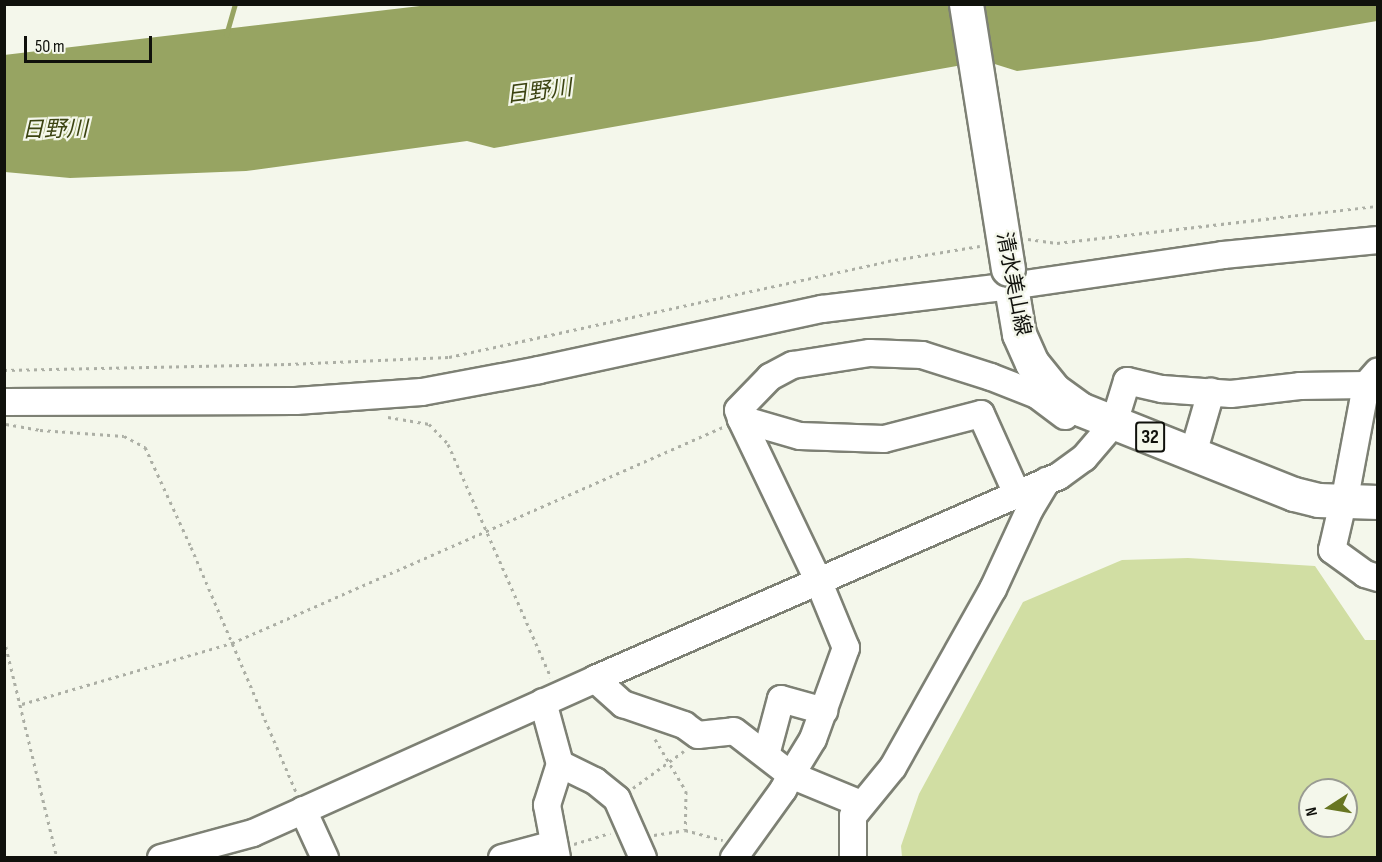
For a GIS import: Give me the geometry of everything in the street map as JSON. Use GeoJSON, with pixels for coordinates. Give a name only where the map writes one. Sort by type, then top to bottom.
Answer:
{"type":"FeatureCollection","features":[{"type":"Feature","properties":{"kind":"main road","name":"清水美山線"},"geometry":{"type":"LineString","coordinates":[[966,4],[1019,334],[1032,363],[1054,390],[1080,409],[1294,494],[1343,505],[1377,502]]}},
{"type":"Feature","properties":{"kind":"street"},"geometry":{"type":"LineString","coordinates":[[4,402],[296,401],[422,392],[539,370],[822,309],[1010,278],[1223,255],[1370,245]]}},
{"type":"Feature","properties":{"kind":"street"},"geometry":{"type":"LineString","coordinates":[[738,852],[783,790],[813,739],[846,648],[818,580],[738,410],[770,377],[793,365],[870,353],[922,355],[991,377],[1037,395],[1064,415],[1088,427],[1114,423]]}},
{"type":"Feature","properties":{"kind":"street"},"geometry":{"type":"LineString","coordinates":[[161,858],[242,836],[818,580],[1047,481],[1084,458],[1114,423],[1127,381],[1161,389],[1231,394],[1372,378],[1332,550],[1365,574],[1377,578]]}},
{"type":"Feature","properties":{"kind":"street"},"geometry":{"type":"LineString","coordinates":[[1193,454],[1211,392]]}},
{"type":"Feature","properties":{"kind":"street"},"geometry":{"type":"LineString","coordinates":[[741,419],[800,436],[884,439],[981,414],[1017,494]]}},
{"type":"Feature","properties":{"kind":"street"},"geometry":{"type":"LineString","coordinates":[[853,858],[853,816],[893,767],[993,589],[1030,509],[1047,481]]}},
{"type":"Feature","properties":{"kind":"street"},"geometry":{"type":"LineString","coordinates":[[595,679],[623,704],[684,725],[698,735],[734,731],[791,775],[861,804]]}},
{"type":"Feature","properties":{"kind":"street"},"geometry":{"type":"LineString","coordinates":[[502,858],[556,851],[547,805],[560,764],[551,698]]}},
{"type":"Feature","properties":{"kind":"street"},"geometry":{"type":"LineString","coordinates":[[766,755],[781,699],[824,711]]}},
{"type":"Feature","properties":{"kind":"street"},"geometry":{"type":"LineString","coordinates":[[560,764],[595,781],[617,800],[635,841]]}},
{"type":"Feature","properties":{"kind":"street"},"geometry":{"type":"LineString","coordinates":[[303,810],[326,858]]}},
{"type":"Feature","properties":{"kind":"path"},"geometry":{"type":"LineString","coordinates":[[1027,239],[1057,243],[1377,206]]}},
{"type":"Feature","properties":{"kind":"path"},"geometry":{"type":"LineString","coordinates":[[4,370],[288,364],[449,357],[888,261],[980,246]]}},
{"type":"Feature","properties":{"kind":"path"},"geometry":{"type":"LineString","coordinates":[[382,416],[429,424],[448,444],[487,532],[551,698]]}},
{"type":"Feature","properties":{"kind":"path"},"geometry":{"type":"LineString","coordinates":[[22,704],[232,643],[741,419]]}},
{"type":"Feature","properties":{"kind":"path"},"geometry":{"type":"LineString","coordinates":[[4,424],[40,430],[124,436],[145,447],[303,810]]}},
{"type":"Feature","properties":{"kind":"path"},"geometry":{"type":"LineString","coordinates":[[4,639],[22,704],[57,858]]}},
{"type":"Feature","properties":{"kind":"path"},"geometry":{"type":"LineString","coordinates":[[642,711],[686,792],[685,831]]}},
{"type":"Feature","properties":{"kind":"path"},"geometry":{"type":"LineString","coordinates":[[617,800],[697,741],[698,735]]}},
{"type":"Feature","properties":{"kind":"path"},"geometry":{"type":"LineString","coordinates":[[556,851],[568,846],[635,841],[666,831],[685,831],[720,838],[738,852]]}},
{"type":"Feature","properties":{"kind":"shaded area"},"geometry":{"type":"Polygon","coordinates":[[[1188,558],[1315,566],[1365,640],[1377,640],[1377,857],[902,857],[901,846],[919,794],[1023,602],[1122,560],[1188,558]]]}},
{"type":"Feature","properties":{"kind":"water","name":"日野川"},"geometry":{"type":"Polygon","coordinates":[[[437,4],[1378,5],[1377,21],[1259,41],[1017,71],[985,61],[494,148],[467,141],[246,171],[70,178],[5,172],[4,55],[437,4]]]}},
{"type":"Feature","properties":{"kind":"waterway"},"geometry":{"type":"LineString","coordinates":[[226,35],[235,4]]}}]}
